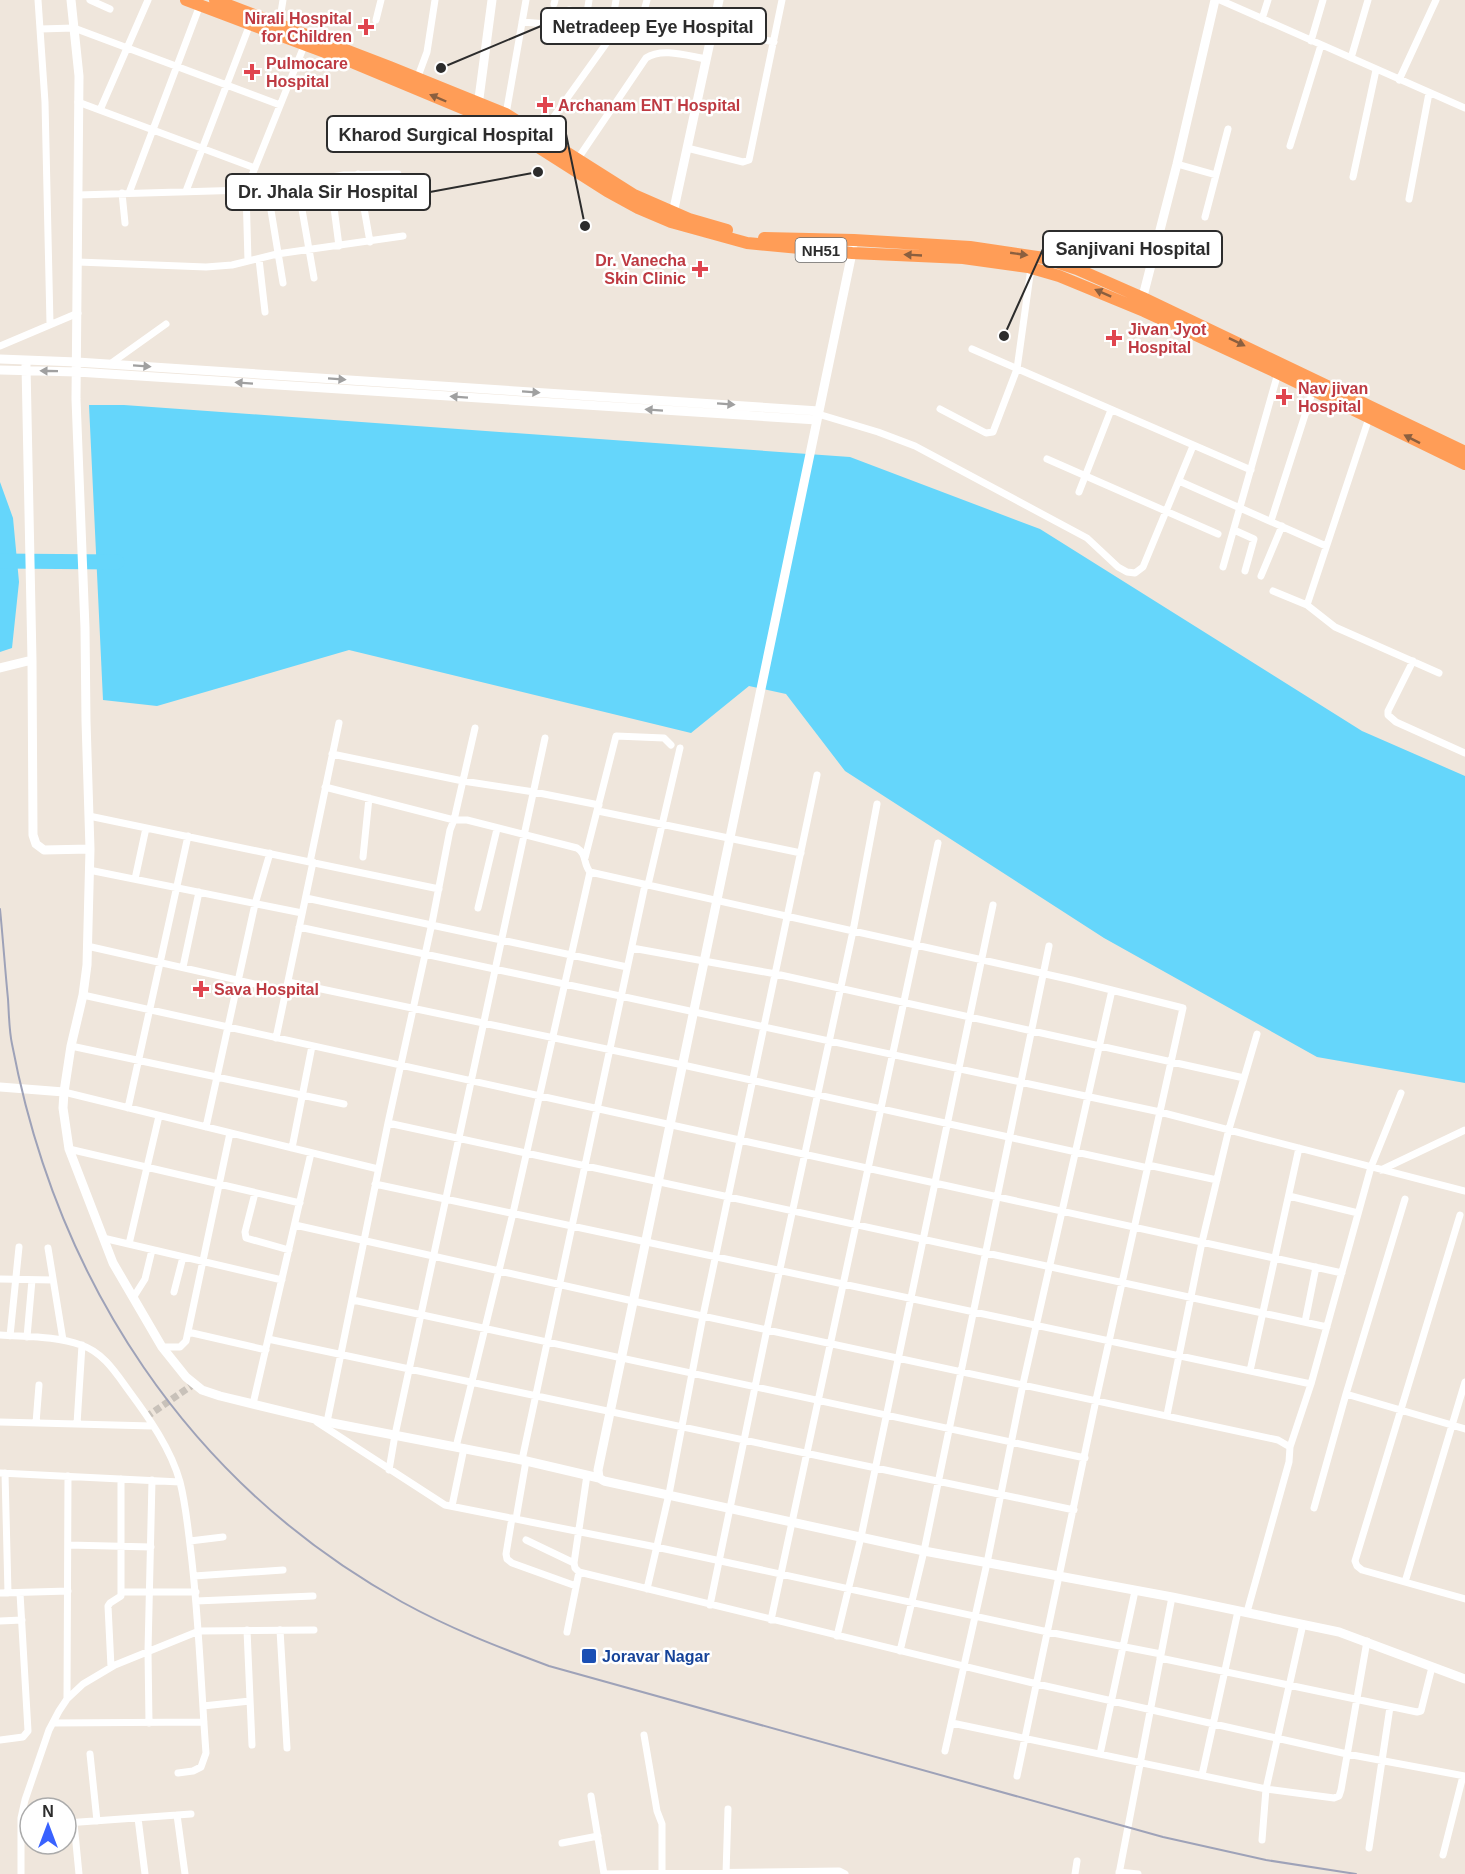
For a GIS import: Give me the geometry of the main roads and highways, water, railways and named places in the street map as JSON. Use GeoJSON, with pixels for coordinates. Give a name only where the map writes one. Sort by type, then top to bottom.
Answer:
{"type":"FeatureCollection","features":[{"type":"Feature","properties":{"kind":"highway","name":"NH51"},"geometry":{"type":"LineString","coordinates":[[186,0],[250,24],[306,40],[477,108],[615,196],[638,208],[748,236],[963,258],[1031,268],[1141,304],[1465,452]]}},
{"type":"Feature","properties":{"kind":"highway","name":"NH51"},"geometry":{"type":"LineString","coordinates":[[215,0],[279,25],[306,40]]}},
{"type":"Feature","properties":{"kind":"highway","name":"NH51"},"geometry":{"type":"LineString","coordinates":[[477,108],[506,114],[672,217]]}},
{"type":"Feature","properties":{"kind":"highway","name":"NH51"},"geometry":{"type":"LineString","coordinates":[[853,246],[970,247],[1044,258],[1077,269],[1278,373],[1465,464]]}},
{"type":"Feature","properties":{"kind":"water"},"geometry":{"type":"Polygon","coordinates":[[[89,405],[124,405],[850,457],[1040,529],[1362,731],[1465,776],[1465,1083],[1317,1057],[1104,938],[845,771],[786,694],[749,686],[691,733],[349,650],[157,706],[103,700],[89,405]]]}},
{"type":"Feature","properties":{"kind":"water"},"geometry":{"type":"Polygon","coordinates":[[[0,482],[13,518],[19,582],[12,648],[0,652],[0,482]]]}},
{"type":"Feature","properties":{"kind":"waterway"},"geometry":{"type":"LineString","coordinates":[[0,561],[117,562]]}},
{"type":"Feature","properties":{"kind":"tunnel"},"geometry":{"type":"LineString","coordinates":[[146,1417],[194,1384]]}},
{"type":"Feature","properties":{"kind":"railway"},"geometry":{"type":"LineString","coordinates":[[0,909],[11,1039],[33,1131],[62,1214],[99,1293],[144,1367],[196,1436],[257,1498],[326,1554],[402,1602],[474,1637],[549,1666],[1163,1837],[1266,1860],[1356,1874]]}},
{"type":"Feature","properties":{"kind":"place","name":"Nirali Hospital for Children"},"geometry":{"type":"Point","coordinates":[366,27]}},
{"type":"Feature","properties":{"kind":"place","name":"Netradeep Eye Hospital"},"geometry":{"type":"Point","coordinates":[441,68]}},
{"type":"Feature","properties":{"kind":"place","name":"Pulmocare Hospital"},"geometry":{"type":"Point","coordinates":[252,72]}},
{"type":"Feature","properties":{"kind":"place","name":"Archanam ENT Hospital"},"geometry":{"type":"Point","coordinates":[545,105]}},
{"type":"Feature","properties":{"kind":"place","name":"Dr. Jhala Sir Hospital"},"geometry":{"type":"Point","coordinates":[538,172]}},
{"type":"Feature","properties":{"kind":"place","name":"Kharod Surgical Hospital"},"geometry":{"type":"Point","coordinates":[585,226]}},
{"type":"Feature","properties":{"kind":"place","name":"Dr. Vanecha Skin Clinic"},"geometry":{"type":"Point","coordinates":[700,269]}},
{"type":"Feature","properties":{"kind":"place","name":"Sanjivani Hospital"},"geometry":{"type":"Point","coordinates":[1004,336]}},
{"type":"Feature","properties":{"kind":"place","name":"Jivan Jyot Hospital"},"geometry":{"type":"Point","coordinates":[1114,338]}},
{"type":"Feature","properties":{"kind":"place","name":"Nav jivan Hospital"},"geometry":{"type":"Point","coordinates":[1284,397]}},
{"type":"Feature","properties":{"kind":"place","name":"Sava Hospital"},"geometry":{"type":"Point","coordinates":[201,989]}},
{"type":"Feature","properties":{"kind":"place","name":"Joravar Nagar"},"geometry":{"type":"Point","coordinates":[589,1656]}}]}
